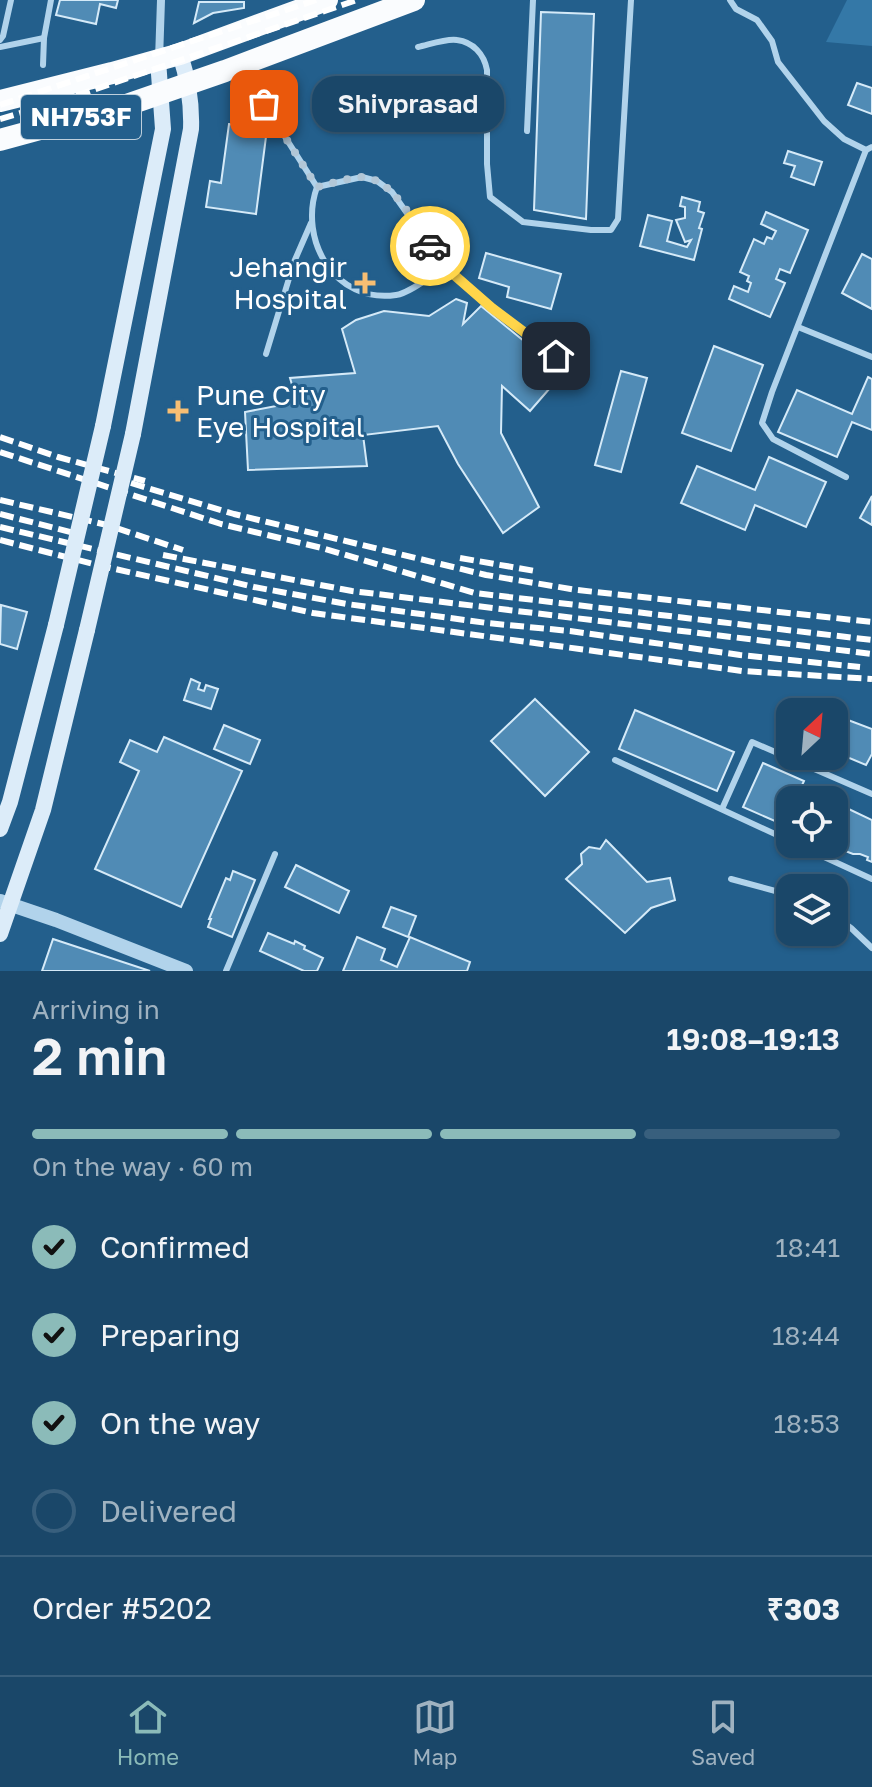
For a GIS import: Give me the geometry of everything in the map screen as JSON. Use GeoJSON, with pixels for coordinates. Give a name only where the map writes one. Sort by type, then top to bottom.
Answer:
{"type":"FeatureCollection","features":[{"type":"Feature","properties":{"kind":"highway","name":"NH753F"},"geometry":{"type":"LineString","coordinates":[[0,101],[169,57],[327,0]]}},
{"type":"Feature","properties":{"kind":"highway","name":"NH753F"},"geometry":{"type":"LineString","coordinates":[[0,140],[121,107],[414,0]]}},
{"type":"Feature","properties":{"kind":"main road"},"geometry":{"type":"LineString","coordinates":[[0,934],[5,903],[43,810],[133,434],[191,129],[189,83],[169,57]]}},
{"type":"Feature","properties":{"kind":"main road"},"geometry":{"type":"LineString","coordinates":[[0,829],[10,802],[56,625],[103,426],[163,129],[162,92],[169,57]]}},
{"type":"Feature","properties":{"kind":"street"},"geometry":{"type":"LineString","coordinates":[[161,0],[169,57]]}},
{"type":"Feature","properties":{"kind":"street"},"geometry":{"type":"LineString","coordinates":[[5,903],[186,971]]}},
{"type":"Feature","properties":{"kind":"lane"},"geometry":{"type":"LineString","coordinates":[[0,40],[11,0]]}},
{"type":"Feature","properties":{"kind":"lane"},"geometry":{"type":"LineString","coordinates":[[43,65],[51,0]]}},
{"type":"Feature","properties":{"kind":"lane"},"geometry":{"type":"LineString","coordinates":[[527,131],[533,0]]}},
{"type":"Feature","properties":{"kind":"lane"},"geometry":{"type":"LineString","coordinates":[[418,47],[456,40],[477,48],[485,60],[490,197],[523,222],[611,230],[618,219],[631,0]]}},
{"type":"Feature","properties":{"kind":"lane"},"geometry":{"type":"LineString","coordinates":[[730,0],[736,9],[757,20],[772,41],[778,62],[824,121],[844,139],[869,148],[762,423],[773,439],[846,477]]}},
{"type":"Feature","properties":{"kind":"lane"},"geometry":{"type":"LineString","coordinates":[[0,47],[44,38]]}},
{"type":"Feature","properties":{"kind":"lane"},"geometry":{"type":"LineString","coordinates":[[225,71],[250,88],[264,104],[317,187]]}},
{"type":"Feature","properties":{"kind":"lane"},"geometry":{"type":"LineString","coordinates":[[317,187],[362,177],[377,181],[392,192],[445,267],[492,308],[556,356]]}},
{"type":"Feature","properties":{"kind":"lane"},"geometry":{"type":"LineString","coordinates":[[317,187],[312,201],[311,223],[317,250],[332,273],[357,292],[400,295],[445,267]]}},
{"type":"Feature","properties":{"kind":"lane"},"geometry":{"type":"LineString","coordinates":[[266,354],[294,262],[311,223]]}},
{"type":"Feature","properties":{"kind":"lane"},"geometry":{"type":"LineString","coordinates":[[798,327],[872,357]]}},
{"type":"Feature","properties":{"kind":"lane"},"geometry":{"type":"LineString","coordinates":[[722,809],[752,742],[872,794]]}},
{"type":"Feature","properties":{"kind":"lane"},"geometry":{"type":"LineString","coordinates":[[615,760],[776,834]]}},
{"type":"Feature","properties":{"kind":"lane"},"geometry":{"type":"LineString","coordinates":[[226,971],[275,854]]}},
{"type":"Feature","properties":{"kind":"lane"},"geometry":{"type":"LineString","coordinates":[[826,858],[872,879]]}},
{"type":"Feature","properties":{"kind":"lane"},"geometry":{"type":"LineString","coordinates":[[731,879],[776,891]]}},
{"type":"Feature","properties":{"kind":"lane"},"geometry":{"type":"LineString","coordinates":[[848,926],[872,948]]}},
{"type":"Feature","properties":{"kind":"shaded area"},"geometry":{"type":"Polygon","coordinates":[[[847,0],[872,0],[872,46],[826,42],[847,0]]]}},
{"type":"Feature","properties":{"kind":"building"},"geometry":{"type":"Polygon","coordinates":[[[60,0],[118,0],[116,8],[100,4],[96,24],[56,15],[60,0]]]}},
{"type":"Feature","properties":{"kind":"building"},"geometry":{"type":"Polygon","coordinates":[[[199,2],[244,2],[244,8],[213,13],[194,23],[199,2]]]}},
{"type":"Feature","properties":{"kind":"building"},"geometry":{"type":"Polygon","coordinates":[[[541,12],[594,14],[586,219],[534,210],[541,12]]]}},
{"type":"Feature","properties":{"kind":"building"},"geometry":{"type":"Polygon","coordinates":[[[857,83],[872,88],[872,114],[848,105],[857,83]]]}},
{"type":"Feature","properties":{"kind":"building"},"geometry":{"type":"Polygon","coordinates":[[[229,124],[267,129],[256,214],[206,207],[210,181],[221,183],[229,124]]]}},
{"type":"Feature","properties":{"kind":"building"},"geometry":{"type":"Polygon","coordinates":[[[788,151],[822,162],[814,185],[791,177],[795,166],[784,163],[788,151]]]}},
{"type":"Feature","properties":{"kind":"building"},"geometry":{"type":"Polygon","coordinates":[[[682,197],[700,202],[698,211],[704,213],[694,260],[640,246],[648,215],[672,221],[667,241],[687,247],[691,240],[685,242],[676,220],[685,218],[685,207],[680,206],[682,197]]]}},
{"type":"Feature","properties":{"kind":"building"},"geometry":{"type":"Polygon","coordinates":[[[766,212],[808,230],[790,273],[780,269],[776,279],[785,283],[770,317],[729,299],[734,286],[748,292],[751,283],[747,281],[749,276],[740,272],[754,239],[764,244],[767,237],[772,239],[776,231],[761,224],[766,212]]]}},
{"type":"Feature","properties":{"kind":"building"},"geometry":{"type":"Polygon","coordinates":[[[486,253],[561,274],[551,309],[507,297],[509,287],[479,278],[486,253]]]}},
{"type":"Feature","properties":{"kind":"building"},"geometry":{"type":"Polygon","coordinates":[[[862,254],[872,259],[872,309],[842,293],[862,254]]]}},
{"type":"Feature","properties":{"kind":"building"},"geometry":{"type":"Polygon","coordinates":[[[456,299],[467,303],[463,324],[481,306],[563,373],[530,411],[502,386],[501,433],[539,507],[503,533],[458,464],[438,426],[363,435],[367,466],[248,470],[245,412],[297,402],[290,378],[355,373],[342,329],[356,320],[384,311],[429,316],[456,299]]]}},
{"type":"Feature","properties":{"kind":"building"},"geometry":{"type":"Polygon","coordinates":[[[714,346],[763,365],[731,451],[682,433],[714,346]]]}},
{"type":"Feature","properties":{"kind":"building"},"geometry":{"type":"Polygon","coordinates":[[[621,371],[647,378],[621,472],[595,465],[621,371]]]}},
{"type":"Feature","properties":{"kind":"building"},"geometry":{"type":"Polygon","coordinates":[[[868,377],[872,379],[872,430],[852,422],[837,457],[778,432],[797,390],[852,414],[868,377]]]}},
{"type":"Feature","properties":{"kind":"building"},"geometry":{"type":"Polygon","coordinates":[[[769,457],[826,482],[806,527],[755,505],[745,530],[681,503],[697,466],[755,490],[769,457]]]}},
{"type":"Feature","properties":{"kind":"building"},"geometry":{"type":"Polygon","coordinates":[[[872,496],[872,525],[860,518],[872,496]]]}},
{"type":"Feature","properties":{"kind":"building"},"geometry":{"type":"Polygon","coordinates":[[[1,605],[27,612],[17,649],[0,644],[1,605]]]}},
{"type":"Feature","properties":{"kind":"building"},"geometry":{"type":"Polygon","coordinates":[[[191,679],[200,683],[198,689],[204,691],[206,685],[218,689],[211,709],[184,700],[191,679]]]}},
{"type":"Feature","properties":{"kind":"building"},"geometry":{"type":"Polygon","coordinates":[[[535,699],[589,752],[545,796],[491,741],[535,699]]]}},
{"type":"Feature","properties":{"kind":"building"},"geometry":{"type":"Polygon","coordinates":[[[635,710],[734,752],[717,791],[619,749],[635,710]]]}},
{"type":"Feature","properties":{"kind":"building"},"geometry":{"type":"Polygon","coordinates":[[[848,720],[872,729],[872,754],[866,765],[848,757],[848,720]]]}},
{"type":"Feature","properties":{"kind":"building"},"geometry":{"type":"Polygon","coordinates":[[[224,725],[260,740],[250,764],[214,749],[224,725]]]}},
{"type":"Feature","properties":{"kind":"building"},"geometry":{"type":"Polygon","coordinates":[[[164,737],[242,771],[181,907],[95,869],[139,771],[120,762],[130,740],[157,752],[164,737]]]}},
{"type":"Feature","properties":{"kind":"building"},"geometry":{"type":"Polygon","coordinates":[[[763,763],[804,781],[802,786],[776,786],[776,821],[743,807],[763,763]]]}},
{"type":"Feature","properties":{"kind":"building"},"geometry":{"type":"Polygon","coordinates":[[[848,809],[872,820],[872,862],[867,860],[868,857],[848,852],[848,809]]]}},
{"type":"Feature","properties":{"kind":"building"},"geometry":{"type":"Polygon","coordinates":[[[606,840],[647,882],[670,878],[675,900],[651,908],[625,933],[566,879],[582,864],[581,854],[589,847],[600,849],[606,840]]]}},
{"type":"Feature","properties":{"kind":"building"},"geometry":{"type":"Polygon","coordinates":[[[296,865],[349,891],[339,913],[285,887],[296,865]]]}},
{"type":"Feature","properties":{"kind":"building"},"geometry":{"type":"Polygon","coordinates":[[[233,871],[255,880],[232,937],[208,927],[226,878],[230,880],[233,871]]]}},
{"type":"Feature","properties":{"kind":"building"},"geometry":{"type":"Polygon","coordinates":[[[391,907],[416,916],[408,937],[383,927],[391,907]]]}},
{"type":"Feature","properties":{"kind":"building"},"geometry":{"type":"Polygon","coordinates":[[[268,933],[294,944],[295,941],[323,958],[317,971],[304,971],[260,951],[268,933]]]}},
{"type":"Feature","properties":{"kind":"building"},"geometry":{"type":"Polygon","coordinates":[[[357,937],[385,949],[381,960],[397,967],[410,937],[470,962],[467,971],[343,971],[357,937]]]}},
{"type":"Feature","properties":{"kind":"building"},"geometry":{"type":"Polygon","coordinates":[[[53,939],[150,971],[42,971],[53,939]]]}},
{"type":"Feature","properties":{"kind":"railway"},"geometry":{"type":"LineString","coordinates":[[0,105],[316,0]]}},
{"type":"Feature","properties":{"kind":"railway"},"geometry":{"type":"LineString","coordinates":[[0,119],[357,0]]}},
{"type":"Feature","properties":{"kind":"railway"},"geometry":{"type":"LineString","coordinates":[[0,437],[145,481]]}},
{"type":"Feature","properties":{"kind":"railway"},"geometry":{"type":"LineString","coordinates":[[0,452],[221,524],[322,548],[475,593],[872,640]]}},
{"type":"Feature","properties":{"kind":"railway"},"geometry":{"type":"LineString","coordinates":[[131,483],[234,514],[486,575],[577,590],[872,622]]}},
{"type":"Feature","properties":{"kind":"railway"},"geometry":{"type":"LineString","coordinates":[[0,500],[107,525],[183,550]]}},
{"type":"Feature","properties":{"kind":"railway"},"geometry":{"type":"LineString","coordinates":[[0,514],[74,533]]}},
{"type":"Feature","properties":{"kind":"railway"},"geometry":{"type":"LineString","coordinates":[[0,527],[254,587],[347,604],[740,655],[860,667]]}},
{"type":"Feature","properties":{"kind":"railway"},"geometry":{"type":"LineString","coordinates":[[0,540],[313,613],[742,671],[872,679]]}},
{"type":"Feature","properties":{"kind":"railway"},"geometry":{"type":"LineString","coordinates":[[163,555],[352,591],[872,654]]}},
{"type":"Feature","properties":{"kind":"railway"},"geometry":{"type":"LineString","coordinates":[[460,558],[535,571]]}},
{"type":"Feature","properties":{"kind":"way so far"},"geometry":{"type":"LineString","coordinates":[[264,104],[317,187],[362,177],[377,181],[392,192],[430,246]]}},
{"type":"Feature","properties":{"kind":"place","name":"Shivprasad"},"geometry":{"type":"Point","coordinates":[264,104]}},
{"type":"Feature","properties":{"kind":"place","name":"Jehangir Hospital"},"geometry":{"type":"Point","coordinates":[365,283]}},
{"type":"Feature","properties":{"kind":"place","name":"Pune City Eye Hospital"},"geometry":{"type":"Point","coordinates":[178,411]}},
{"type":"Feature","properties":{"kind":"route"},"geometry":{"type":"LineString","coordinates":[[430,246],[445,267],[492,308],[556,356]]}}]}
